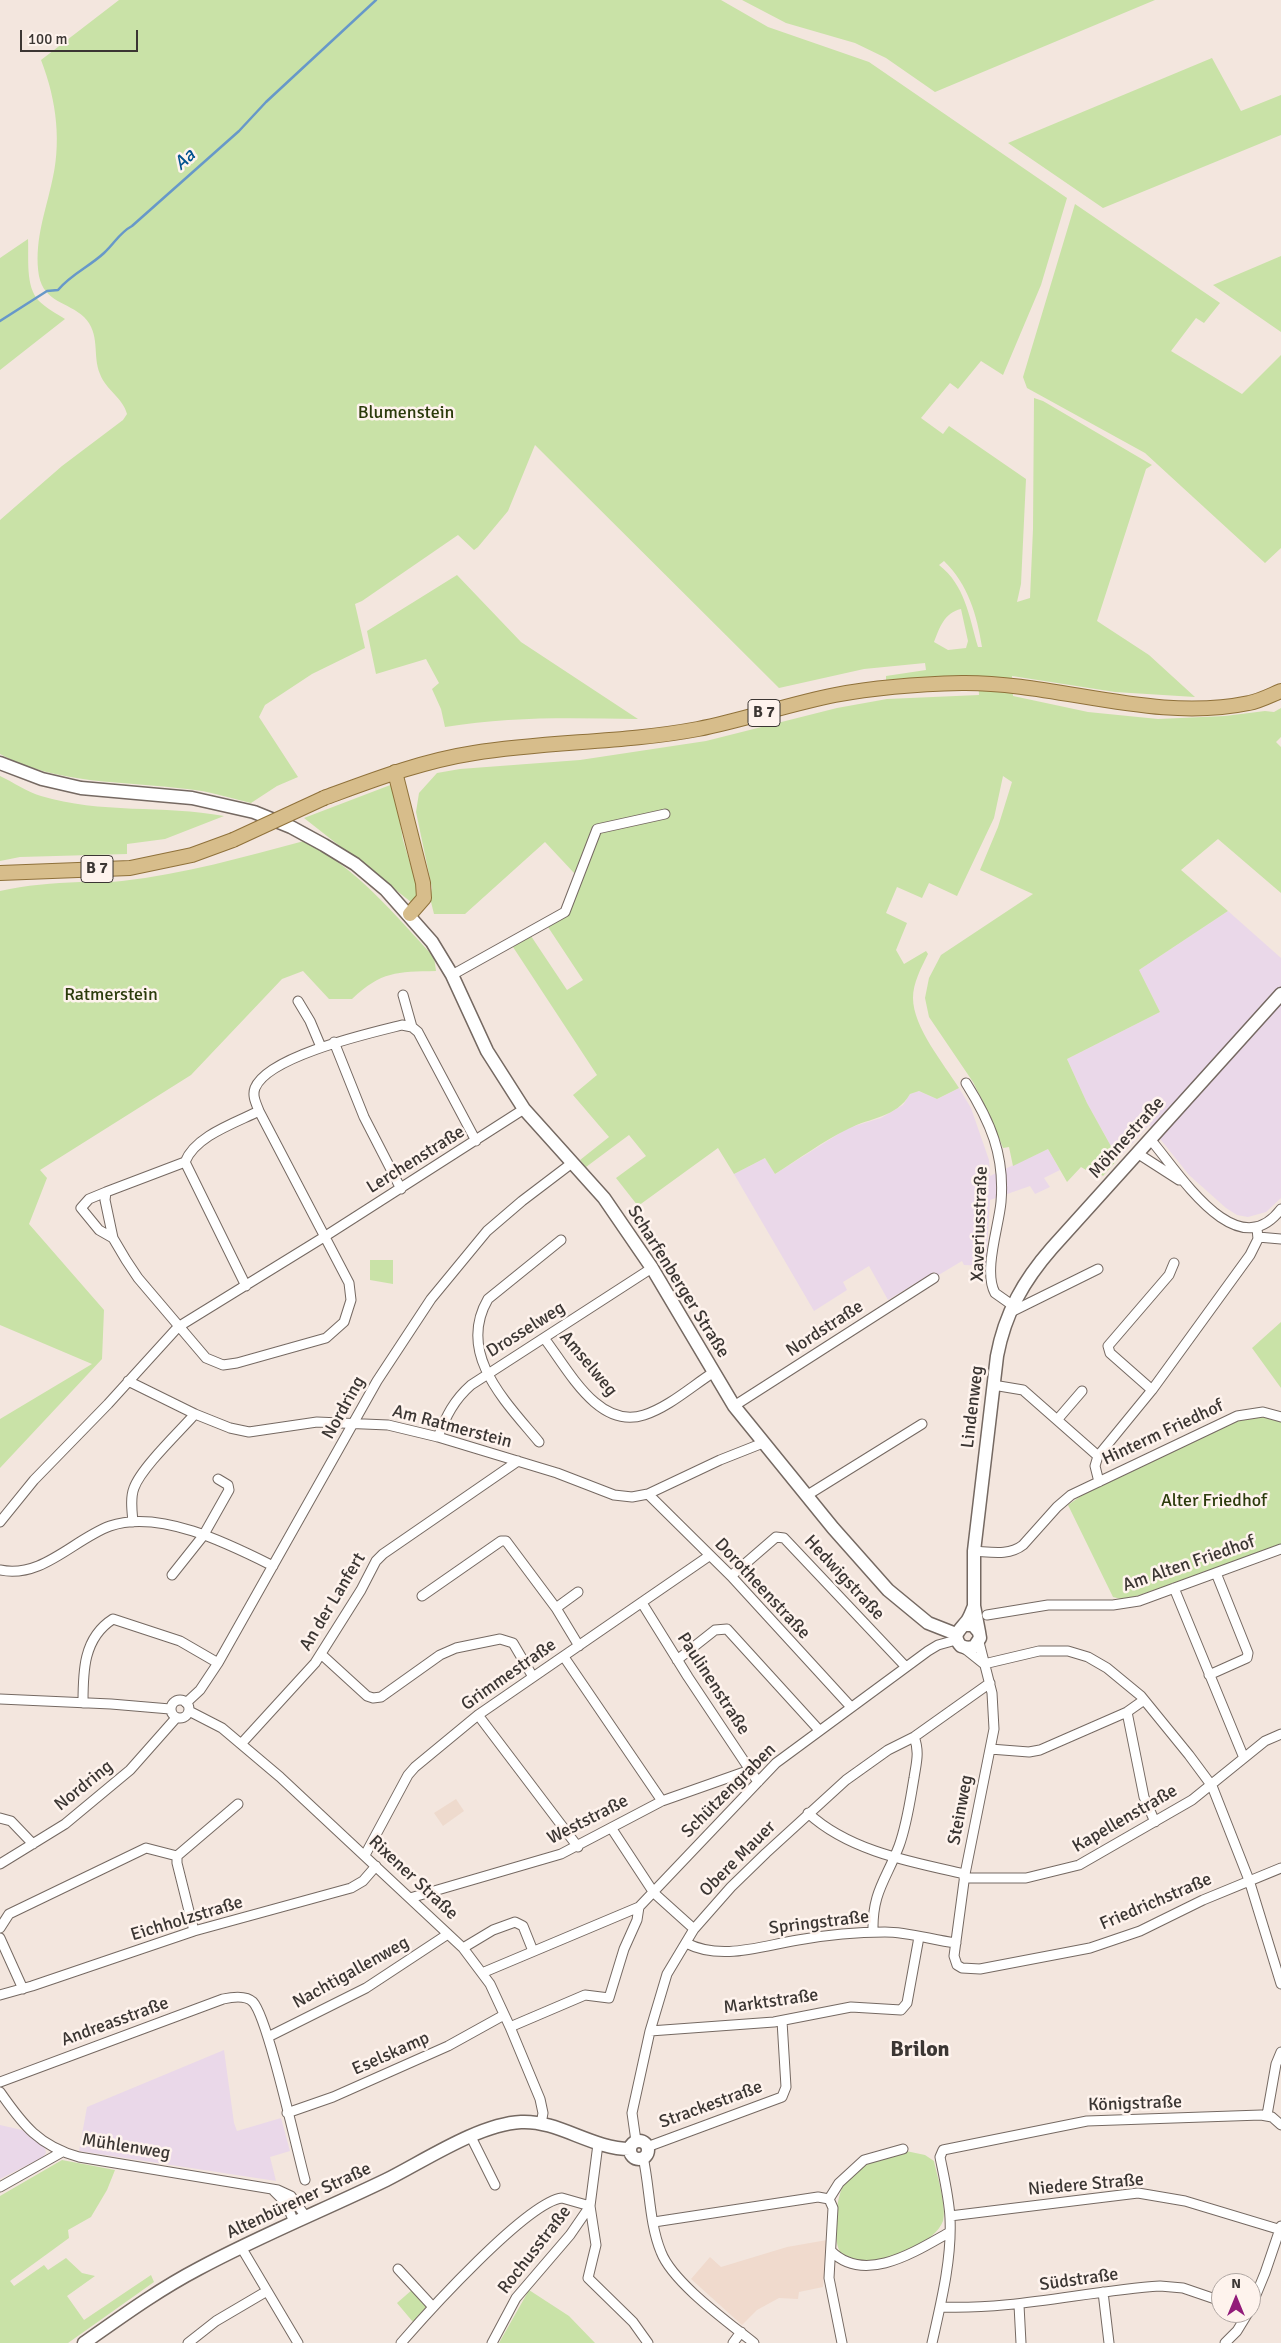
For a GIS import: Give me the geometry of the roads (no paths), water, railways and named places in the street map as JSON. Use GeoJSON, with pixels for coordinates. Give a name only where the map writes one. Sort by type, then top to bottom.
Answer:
{"type":"FeatureCollection","features":[{"type":"Feature","properties":{"kind":"main road","name":"B 7"},"geometry":{"type":"LineString","coordinates":[[0,873],[130,868],[192,855],[233,840],[324,798],[432,761],[473,753],[653,736],[697,729],[833,695],[880,688],[964,683],[1176,708],[1211,708],[1250,703],[1281,691]]}},
{"type":"Feature","properties":{"kind":"main road"},"geometry":{"type":"LineString","coordinates":[[396,772],[423,883],[424,898],[410,914]]}},
{"type":"Feature","properties":{"kind":"street","name":"Scharfenberger Straße"},"geometry":{"type":"LineString","coordinates":[[0,763],[42,779],[81,788],[192,798],[254,812],[291,827],[355,864],[386,890],[410,914],[432,942],[452,975],[487,1051],[524,1109],[604,1198],[652,1268],[734,1406],[763,1443],[863,1563],[904,1605],[928,1623],[960,1637],[973,1625],[979,1637]]}},
{"type":"Feature","properties":{"kind":"street"},"geometry":{"type":"LineString","coordinates":[[452,975],[565,912],[596,829],[665,814]]}},
{"type":"Feature","properties":{"kind":"street"},"geometry":{"type":"LineString","coordinates":[[403,994],[412,1026],[418,1032],[476,1141]]}},
{"type":"Feature","properties":{"kind":"street","name":"Möhnestraße"},"geometry":{"type":"LineString","coordinates":[[1011,1309],[1033,1270],[1281,994]]}},
{"type":"Feature","properties":{"kind":"street"},"geometry":{"type":"LineString","coordinates":[[298,1001],[310,1021],[320,1047]]}},
{"type":"Feature","properties":{"kind":"street"},"geometry":{"type":"LineString","coordinates":[[106,1192],[105,1200],[113,1238],[138,1278],[206,1358],[223,1365],[259,1358],[326,1338],[344,1322],[351,1300],[345,1273],[324,1237],[258,1110],[254,1099],[255,1089],[261,1079],[283,1064],[320,1047],[402,1025],[412,1026]]}},
{"type":"Feature","properties":{"kind":"street"},"geometry":{"type":"LineString","coordinates":[[334,1042],[364,1118],[401,1189]]}},
{"type":"Feature","properties":{"kind":"street","name":"Xaveriusstraße"},"geometry":{"type":"LineString","coordinates":[[966,1083],[989,1122],[997,1149],[1001,1195],[992,1258],[992,1286],[998,1296],[1011,1309]]}},
{"type":"Feature","properties":{"kind":"street","name":"Lerchenstraße"},"geometry":{"type":"LineString","coordinates":[[0,1522],[34,1480],[178,1327],[401,1189],[524,1109]]}},
{"type":"Feature","properties":{"kind":"street"},"geometry":{"type":"LineString","coordinates":[[113,1238],[99,1230],[81,1208],[88,1199],[185,1162],[196,1144],[258,1110]]}},
{"type":"Feature","properties":{"kind":"street"},"geometry":{"type":"LineString","coordinates":[[1150,1139],[1185,1184]]}},
{"type":"Feature","properties":{"kind":"street"},"geometry":{"type":"LineString","coordinates":[[1138,1153],[1185,1184],[1230,1224],[1281,1239]]}},
{"type":"Feature","properties":{"kind":"street"},"geometry":{"type":"LineString","coordinates":[[185,1162],[246,1286]]}},
{"type":"Feature","properties":{"kind":"street","name":"Nordring"},"geometry":{"type":"LineString","coordinates":[[187,1707],[218,1663],[400,1343],[456,1266],[488,1231],[522,1200],[572,1163]]}},
{"type":"Feature","properties":{"kind":"street"},"geometry":{"type":"LineString","coordinates":[[1099,1482],[1094,1466],[1098,1456],[1152,1390],[1250,1255],[1258,1233],[1281,1209]]}},
{"type":"Feature","properties":{"kind":"street"},"geometry":{"type":"LineString","coordinates":[[539,1442],[486,1374],[477,1337],[481,1311],[488,1299],[561,1240]]}},
{"type":"Feature","properties":{"kind":"street"},"geometry":{"type":"LineString","coordinates":[[1152,1390],[1110,1354],[1108,1346],[1169,1274],[1174,1263]]}},
{"type":"Feature","properties":{"kind":"street","name":"Drosselweg"},"geometry":{"type":"LineString","coordinates":[[438,1437],[446,1414],[463,1392],[486,1374],[652,1268]]}},
{"type":"Feature","properties":{"kind":"street"},"geometry":{"type":"LineString","coordinates":[[1011,1309],[1098,1269]]}},
{"type":"Feature","properties":{"kind":"street","name":"Nordstraße"},"geometry":{"type":"LineString","coordinates":[[734,1406],[934,1278]]}},
{"type":"Feature","properties":{"kind":"street","name":"Lindenweg"},"geometry":{"type":"LineString","coordinates":[[979,1637],[974,1606],[974,1551],[999,1343],[1011,1309]]}},
{"type":"Feature","properties":{"kind":"street","name":"Amselweg"},"geometry":{"type":"LineString","coordinates":[[544,1338],[589,1396],[601,1409],[615,1416],[627,1418],[644,1415],[659,1408],[714,1372]]}},
{"type":"Feature","properties":{"kind":"street","name":"Am Ratmerstein"},"geometry":{"type":"LineString","coordinates":[[128,1380],[195,1414],[230,1428],[249,1432],[317,1422],[355,1422],[388,1425],[438,1437],[518,1461],[614,1495],[632,1497],[648,1494],[720,1460],[763,1443]]}},
{"type":"Feature","properties":{"kind":"street"},"geometry":{"type":"LineString","coordinates":[[993,1385],[1020,1389],[1098,1456]]}},
{"type":"Feature","properties":{"kind":"street"},"geometry":{"type":"LineString","coordinates":[[1057,1420],[1082,1391]]}},
{"type":"Feature","properties":{"kind":"street","name":"Hinterm Friedhof"},"geometry":{"type":"LineString","coordinates":[[974,1551],[1003,1553],[1018,1549],[1063,1501],[1237,1416],[1263,1412],[1281,1416]]}},
{"type":"Feature","properties":{"kind":"street"},"geometry":{"type":"LineString","coordinates":[[133,1522],[132,1496],[134,1487],[142,1473],[195,1414]]}},
{"type":"Feature","properties":{"kind":"street"},"geometry":{"type":"LineString","coordinates":[[806,1496],[922,1424]]}},
{"type":"Feature","properties":{"kind":"street","name":"An der Lanfert"},"geometry":{"type":"LineString","coordinates":[[241,1744],[292,1689],[321,1654],[361,1590],[376,1561],[383,1554],[518,1461]]}},
{"type":"Feature","properties":{"kind":"street"},"geometry":{"type":"LineString","coordinates":[[172,1575],[203,1536],[229,1490],[228,1485],[218,1479]]}},
{"type":"Feature","properties":{"kind":"street","name":"Dorotheenstraße"},"geometry":{"type":"LineString","coordinates":[[648,1494],[730,1576],[851,1707]]}},
{"type":"Feature","properties":{"kind":"street"},"geometry":{"type":"LineString","coordinates":[[0,1570],[24,1570],[42,1564],[60,1555],[86,1537],[112,1526],[133,1522],[174,1526],[244,1552],[273,1566]]}},
{"type":"Feature","properties":{"kind":"street","name":"Hedwigstraße"},"geometry":{"type":"LineString","coordinates":[[730,1576],[776,1537],[784,1538],[906,1667]]}},
{"type":"Feature","properties":{"kind":"street"},"geometry":{"type":"LineString","coordinates":[[422,1596],[501,1541],[506,1541],[556,1608],[579,1646]]}},
{"type":"Feature","properties":{"kind":"street","name":"Am Alten Friedhof"},"geometry":{"type":"LineString","coordinates":[[987,1615],[1048,1605],[1124,1604],[1281,1549]]}},
{"type":"Feature","properties":{"kind":"street","name":"Grimmestraße"},"geometry":{"type":"LineString","coordinates":[[365,1855],[414,1767],[478,1715],[642,1604],[709,1556]]}},
{"type":"Feature","properties":{"kind":"street"},"geometry":{"type":"LineString","coordinates":[[1209,1675],[1247,1658],[1248,1653],[1216,1573]]}},
{"type":"Feature","properties":{"kind":"street"},"geometry":{"type":"LineString","coordinates":[[1174,1588],[1245,1757]]}},
{"type":"Feature","properties":{"kind":"street"},"geometry":{"type":"LineString","coordinates":[[556,1608],[578,1592]]}},
{"type":"Feature","properties":{"kind":"street","name":"Paulinenstraße"},"geometry":{"type":"LineString","coordinates":[[642,1604],[758,1782]]}},
{"type":"Feature","properties":{"kind":"street","name":"Lindenweg"},"geometry":{"type":"LineString","coordinates":[[960,1637],[974,1606]]}},
{"type":"Feature","properties":{"kind":"street"},"geometry":{"type":"LineString","coordinates":[[83,1703],[83,1667],[87,1652],[106,1623],[113,1619],[180,1640],[218,1663]]}},
{"type":"Feature","properties":{"kind":"street"},"geometry":{"type":"LineString","coordinates":[[677,1660],[715,1630],[727,1629],[819,1730]]}},
{"type":"Feature","properties":{"kind":"street"},"geometry":{"type":"LineString","coordinates":[[960,1637],[971,1648],[979,1637]]}},
{"type":"Feature","properties":{"kind":"street"},"geometry":{"type":"LineString","coordinates":[[960,1637],[984,1664],[1039,1651],[1068,1651],[1088,1657],[1107,1668],[1144,1700],[1212,1786],[1249,1880],[1281,1984]]}},
{"type":"Feature","properties":{"kind":"street","name":"Schützengraben"},"geometry":{"type":"LineString","coordinates":[[639,1907],[776,1763],[938,1644],[960,1637]]}},
{"type":"Feature","properties":{"kind":"street","name":"Steinweg"},"geometry":{"type":"LineString","coordinates":[[955,1963],[964,1876],[990,1749],[994,1718],[990,1683],[979,1637]]}},
{"type":"Feature","properties":{"kind":"street"},"geometry":{"type":"LineString","coordinates":[[321,1654],[367,1696],[373,1698],[381,1698],[440,1656],[456,1648],[500,1639],[513,1643],[533,1677]]}},
{"type":"Feature","properties":{"kind":"street"},"geometry":{"type":"LineString","coordinates":[[564,1657],[662,1801]]}},
{"type":"Feature","properties":{"kind":"street","name":"Obere Mauer"},"geometry":{"type":"LineString","coordinates":[[754,2343],[672,2271],[660,2252],[632,2113],[650,2031],[667,1974],[694,1929],[731,1887],[808,1814],[846,1780],[888,1750],[914,1737],[990,1683]]}},
{"type":"Feature","properties":{"kind":"street"},"geometry":{"type":"LineString","coordinates":[[0,1699],[170,1709]]}},
{"type":"Feature","properties":{"kind":"street"},"geometry":{"type":"LineString","coordinates":[[990,1749],[1036,1752],[1127,1712],[1144,1700]]}},
{"type":"Feature","properties":{"kind":"street"},"geometry":{"type":"LineString","coordinates":[[175,1701],[187,1707],[184,1718],[176,1718],[172,1715],[170,1709],[175,1701]]}},
{"type":"Feature","properties":{"kind":"street","name":"Rixener Straße"},"geometry":{"type":"LineString","coordinates":[[187,1707],[222,1728],[241,1744],[365,1855],[464,1948],[482,1973],[510,2027],[540,2100],[541,2124]]}},
{"type":"Feature","properties":{"kind":"street"},"geometry":{"type":"LineString","coordinates":[[1127,1712],[1146,1801],[1155,1822]]}},
{"type":"Feature","properties":{"kind":"street"},"geometry":{"type":"LineString","coordinates":[[478,1715],[578,1847]]}},
{"type":"Feature","properties":{"kind":"street","name":"Nordring"},"geometry":{"type":"LineString","coordinates":[[0,1864],[65,1824],[130,1770],[176,1718]]}},
{"type":"Feature","properties":{"kind":"street","name":"Kapellenstraße"},"geometry":{"type":"LineString","coordinates":[[808,1814],[830,1831],[894,1857],[964,1876],[1026,1878],[1073,1867],[1155,1822],[1212,1786],[1265,1741],[1281,1734]]}},
{"type":"Feature","properties":{"kind":"street"},"geometry":{"type":"LineString","coordinates":[[873,1932],[873,1907],[900,1843],[911,1797],[918,1756],[914,1737]]}},
{"type":"Feature","properties":{"kind":"street","name":"Weststraße"},"geometry":{"type":"LineString","coordinates":[[410,1898],[548,1858],[578,1847],[662,1801],[750,1770]]}},
{"type":"Feature","properties":{"kind":"street"},"geometry":{"type":"LineString","coordinates":[[194,1931],[177,1863],[177,1856],[238,1804]]}},
{"type":"Feature","properties":{"kind":"street"},"geometry":{"type":"LineString","coordinates":[[0,1818],[11,1821],[33,1844]]}},
{"type":"Feature","properties":{"kind":"street"},"geometry":{"type":"LineString","coordinates":[[612,1829],[654,1893],[694,1929]]}},
{"type":"Feature","properties":{"kind":"street"},"geometry":{"type":"LineString","coordinates":[[0,1928],[9,1914],[146,1848],[177,1856]]}},
{"type":"Feature","properties":{"kind":"street","name":"Eichholzstraße"},"geometry":{"type":"LineString","coordinates":[[0,1995],[194,1931],[351,1888],[363,1881],[376,1866]]}},
{"type":"Feature","properties":{"kind":"street","name":"Friedrichstraße"},"geometry":{"type":"LineString","coordinates":[[955,1963],[962,1968],[980,1969],[1090,1948],[1140,1931],[1249,1880],[1281,1868]]}},
{"type":"Feature","properties":{"kind":"street"},"geometry":{"type":"LineString","coordinates":[[482,1973],[639,1907],[638,1920],[624,1949],[609,1998],[585,1995],[510,2027]]}},
{"type":"Feature","properties":{"kind":"street"},"geometry":{"type":"LineString","coordinates":[[464,1948],[493,1930],[515,1922],[523,1926],[532,1951]]}},
{"type":"Feature","properties":{"kind":"street","name":"Springstraße"},"geometry":{"type":"LineString","coordinates":[[686,1943],[705,1950],[729,1951],[799,1940],[873,1932],[901,1933],[956,1943]]}},
{"type":"Feature","properties":{"kind":"street","name":"Nachtigallenweg"},"geometry":{"type":"LineString","coordinates":[[268,2037],[366,1988],[448,1934]]}},
{"type":"Feature","properties":{"kind":"street","name":"Marktstraße"},"geometry":{"type":"LineString","coordinates":[[650,2031],[782,2021],[846,2007],[902,2010],[906,2003],[919,1937]]}},
{"type":"Feature","properties":{"kind":"street"},"geometry":{"type":"LineString","coordinates":[[0,1938],[22,1989]]}},
{"type":"Feature","properties":{"kind":"street","name":"Andreasstraße"},"geometry":{"type":"LineString","coordinates":[[0,2082],[223,1999],[243,1998],[255,2004],[268,2037]]}},
{"type":"Feature","properties":{"kind":"street","name":"Eselskamp"},"geometry":{"type":"LineString","coordinates":[[287,2113],[333,2097],[448,2046],[504,2015]]}},
{"type":"Feature","properties":{"kind":"street","name":"Strackestraße"},"geometry":{"type":"LineString","coordinates":[[639,2149],[713,2121],[773,2102],[784,2094],[786,2087],[782,2021]]}},
{"type":"Feature","properties":{"kind":"street"},"geometry":{"type":"LineString","coordinates":[[268,2037],[305,2180]]}},
{"type":"Feature","properties":{"kind":"street"},"geometry":{"type":"LineString","coordinates":[[1281,2052],[1276,2064],[1267,2115],[1281,2125]]}},
{"type":"Feature","properties":{"kind":"street","name":"Mühlenweg"},"geometry":{"type":"LineString","coordinates":[[0,2092],[29,2130],[44,2142],[62,2152],[79,2157],[271,2189],[291,2196],[300,2220]]}},
{"type":"Feature","properties":{"kind":"street","name":"Königstraße"},"geometry":{"type":"LineString","coordinates":[[950,2216],[940,2157],[946,2148],[1086,2121],[1267,2115]]}},
{"type":"Feature","properties":{"kind":"street","name":"Altenbürener Straße"},"geometry":{"type":"LineString","coordinates":[[84,2343],[153,2295],[198,2269],[368,2189],[471,2137],[494,2127],[512,2123],[541,2124]]}},
{"type":"Feature","properties":{"kind":"street"},"geometry":{"type":"LineString","coordinates":[[541,2124],[598,2144],[639,2149]]}},
{"type":"Feature","properties":{"kind":"street"},"geometry":{"type":"LineString","coordinates":[[471,2137],[495,2185]]}},
{"type":"Feature","properties":{"kind":"street","name":"Rochusstraße"},"geometry":{"type":"LineString","coordinates":[[492,2343],[516,2298],[570,2235],[590,2206],[598,2144]]}},
{"type":"Feature","properties":{"kind":"street"},"geometry":{"type":"LineString","coordinates":[[829,2199],[839,2183],[867,2158],[904,2149]]}},
{"type":"Feature","properties":{"kind":"street"},"geometry":{"type":"LineString","coordinates":[[0,2187],[62,2152]]}},
{"type":"Feature","properties":{"kind":"street","name":"Niedere Straße"},"geometry":{"type":"LineString","coordinates":[[950,2216],[1138,2193],[1185,2201],[1281,2228]]}},
{"type":"Feature","properties":{"kind":"street"},"geometry":{"type":"LineString","coordinates":[[654,2222],[818,2197],[829,2199]]}},
{"type":"Feature","properties":{"kind":"street"},"geometry":{"type":"LineString","coordinates":[[401,2343],[433,2307],[518,2224],[540,2207],[562,2198],[590,2206],[596,2245],[588,2278],[633,2322],[648,2343]]}},
{"type":"Feature","properties":{"kind":"street"},"geometry":{"type":"LineString","coordinates":[[829,2199],[833,2208],[829,2284],[842,2343]]}},
{"type":"Feature","properties":{"kind":"street"},"geometry":{"type":"LineString","coordinates":[[932,2343],[940,2307],[950,2232],[950,2216]]}},
{"type":"Feature","properties":{"kind":"street"},"geometry":{"type":"LineString","coordinates":[[1261,2284],[1281,2228]]}},
{"type":"Feature","properties":{"kind":"street"},"geometry":{"type":"LineString","coordinates":[[831,2251],[845,2262],[860,2266],[871,2266],[887,2263],[950,2232]]}},
{"type":"Feature","properties":{"kind":"street"},"geometry":{"type":"LineString","coordinates":[[242,2247],[298,2343]]}},
{"type":"Feature","properties":{"kind":"street"},"geometry":{"type":"LineString","coordinates":[[398,2269],[433,2307]]}},
{"type":"Feature","properties":{"kind":"street","name":"Südstraße"},"geometry":{"type":"LineString","coordinates":[[940,2307],[967,2308],[1019,2305],[1103,2292],[1168,2286],[1189,2290],[1211,2298]]}},
{"type":"Feature","properties":{"kind":"street"},"geometry":{"type":"LineString","coordinates":[[188,2343],[216,2321],[267,2291]]}},
{"type":"Feature","properties":{"kind":"street"},"geometry":{"type":"LineString","coordinates":[[1103,2292],[1109,2343]]}},
{"type":"Feature","properties":{"kind":"street"},"geometry":{"type":"LineString","coordinates":[[1019,2305],[1021,2343]]}},
{"type":"Feature","properties":{"kind":"street"},"geometry":{"type":"LineString","coordinates":[[1225,2343],[1233,2336],[1241,2323]]}},
{"type":"Feature","properties":{"kind":"street"},"geometry":{"type":"LineString","coordinates":[[733,2343],[741,2332]]}},
{"type":"Feature","properties":{"kind":"waterway","name":"Aa"},"geometry":{"type":"LineString","coordinates":[[0,321],[47,291],[58,290],[69,279],[98,258],[124,232],[239,131],[266,102],[376,0]]}},
{"type":"Feature","properties":{"kind":"district","name":"Brilon"},"geometry":{"type":"Point","coordinates":[920,2050]}},
{"type":"Feature","properties":{"kind":"park label","name":"Blumenstein"},"geometry":{"type":"Point","coordinates":[406,413]}},
{"type":"Feature","properties":{"kind":"park label","name":"Ratmerstein"},"geometry":{"type":"Point","coordinates":[111,995]}},
{"type":"Feature","properties":{"kind":"park label","name":"Alter Friedhof"},"geometry":{"type":"Point","coordinates":[1214,1501]}}]}
